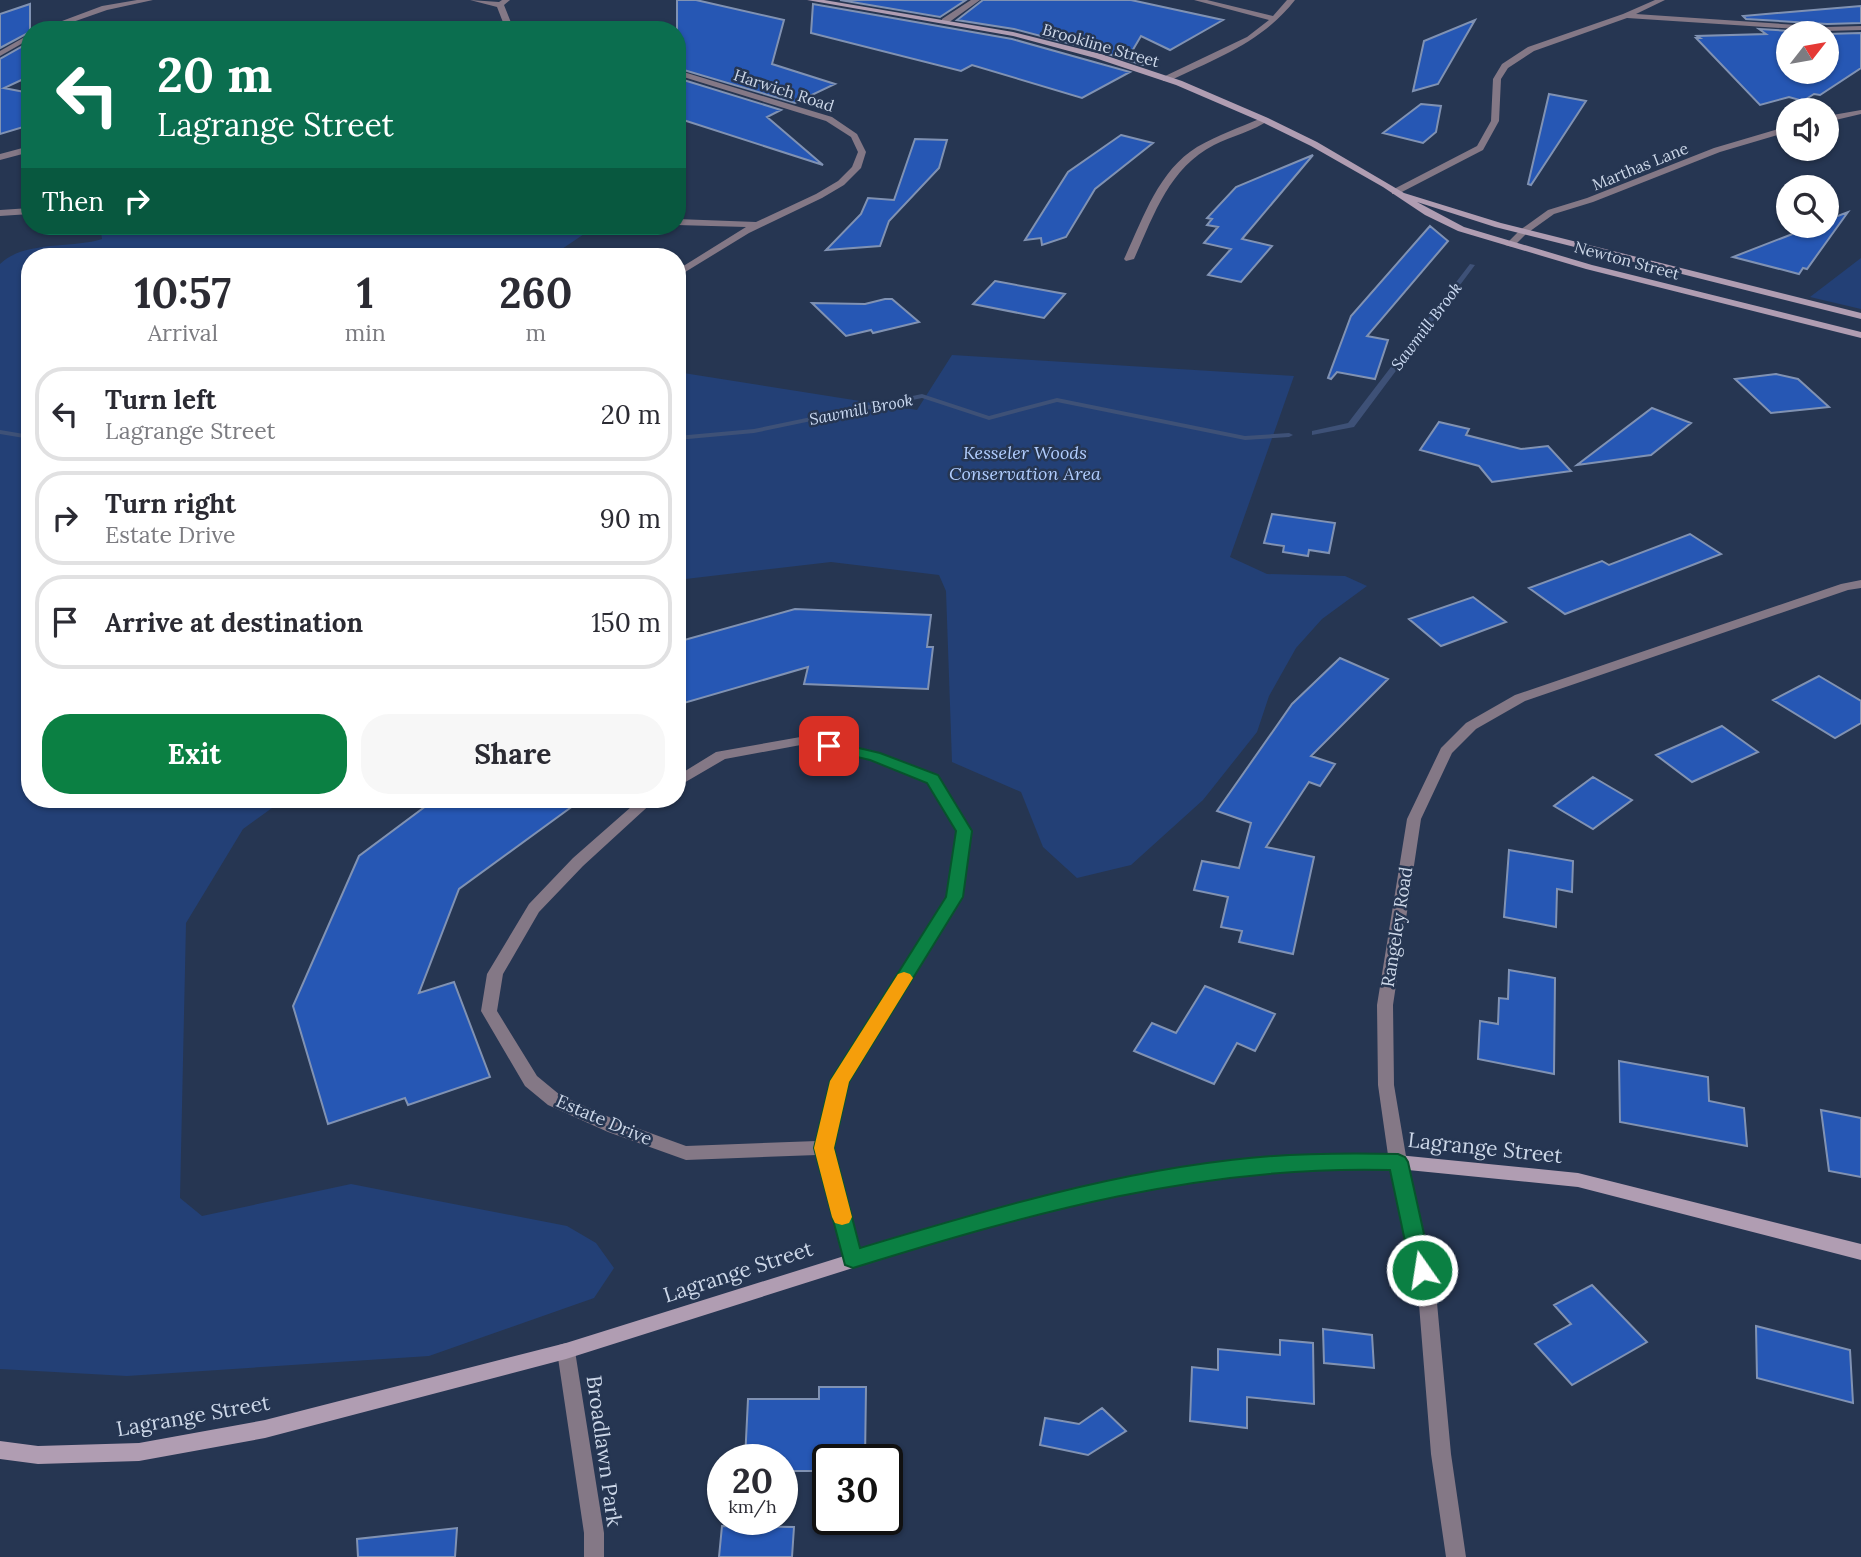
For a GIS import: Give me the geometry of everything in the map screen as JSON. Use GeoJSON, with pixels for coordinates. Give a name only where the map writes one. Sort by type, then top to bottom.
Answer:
{"type":"FeatureCollection","features":[{"type":"Feature","properties":{"kind":"main road","name":"Brookline Street"},"geometry":{"type":"LineString","coordinates":[[811,0],[1013,34],[1098,56],[1167,79],[1265,120],[1365,173]]}},
{"type":"Feature","properties":{"kind":"main road","name":"Newton Street"},"geometry":{"type":"LineString","coordinates":[[1365,173],[1428,214],[1461,229],[1510,245],[1861,335]]}},
{"type":"Feature","properties":{"kind":"main road","name":"Newton Street"},"geometry":{"type":"LineString","coordinates":[[1395,192],[1523,232],[1861,316]]}},
{"type":"Feature","properties":{"kind":"main road","name":"Lagrange Street"},"geometry":{"type":"LineString","coordinates":[[0,1450],[38,1455],[139,1452],[265,1429],[566,1351],[1001,1214],[1137,1183],[1248,1166],[1332,1161],[1398,1162],[1578,1180],[1861,1252]]}},
{"type":"Feature","properties":{"kind":"street"},"geometry":{"type":"LineString","coordinates":[[68,21],[105,8],[149,0]]}},
{"type":"Feature","properties":{"kind":"street"},"geometry":{"type":"LineString","coordinates":[[474,0],[503,3],[508,21]]}},
{"type":"Feature","properties":{"kind":"street"},"geometry":{"type":"LineString","coordinates":[[945,21],[976,0]]}},
{"type":"Feature","properties":{"kind":"street"},"geometry":{"type":"LineString","coordinates":[[1198,0],[1275,19]]}},
{"type":"Feature","properties":{"kind":"street"},"geometry":{"type":"LineString","coordinates":[[1167,79],[1250,39],[1275,19],[1291,0]]}},
{"type":"Feature","properties":{"kind":"street"},"geometry":{"type":"LineString","coordinates":[[1640,0],[1651,4]]}},
{"type":"Feature","properties":{"kind":"street"},"geometry":{"type":"LineString","coordinates":[[1395,192],[1480,148],[1495,121],[1497,79],[1505,66],[1531,49],[1626,16],[1661,0]]}},
{"type":"Feature","properties":{"kind":"street"},"geometry":{"type":"LineString","coordinates":[[1626,16],[1827,30],[1861,29]]}},
{"type":"Feature","properties":{"kind":"street"},"geometry":{"type":"LineString","coordinates":[[0,54],[21,41]]}},
{"type":"Feature","properties":{"kind":"street","name":"Harwich Road"},"geometry":{"type":"LineString","coordinates":[[686,75],[829,119],[848,128],[856,136],[861,151],[860,165],[850,178],[794,210],[758,225],[686,269]]}},
{"type":"Feature","properties":{"kind":"street"},"geometry":{"type":"LineString","coordinates":[[1839,117],[1861,112]]}},
{"type":"Feature","properties":{"kind":"street"},"geometry":{"type":"LineString","coordinates":[[1129,259],[1153,210],[1181,163],[1205,146],[1265,120]]}},
{"type":"Feature","properties":{"kind":"street","name":"Marthas Lane"},"geometry":{"type":"LineString","coordinates":[[1510,245],[1523,232],[1552,212],[1590,200],[1717,150],[1776,133]]}},
{"type":"Feature","properties":{"kind":"street"},"geometry":{"type":"LineString","coordinates":[[0,158],[21,152]]}},
{"type":"Feature","properties":{"kind":"street"},"geometry":{"type":"LineString","coordinates":[[0,213],[21,212]]}},
{"type":"Feature","properties":{"kind":"street","name":"Harwich Road"},"geometry":{"type":"LineString","coordinates":[[686,222],[758,225]]}},
{"type":"Feature","properties":{"kind":"street","name":"Rangeley Road"},"geometry":{"type":"LineString","coordinates":[[1456,1557],[1441,1454],[1427,1292],[1398,1162],[1386,1084],[1385,1004],[1414,819],[1446,751],[1471,726],[1520,698],[1845,587],[1861,584]]}},
{"type":"Feature","properties":{"kind":"street"},"geometry":{"type":"LineString","coordinates":[[686,776],[721,755],[806,740],[874,756],[933,779],[964,831],[955,897],[840,1081],[824,1148],[853,1259]]}},
{"type":"Feature","properties":{"kind":"street","name":"Estate Drive"},"geometry":{"type":"LineString","coordinates":[[638,808],[578,862],[534,908],[495,974],[489,1011],[531,1081],[554,1100],[614,1127],[686,1153],[824,1148]]}},
{"type":"Feature","properties":{"kind":"street","name":"Broadlawn Park"},"geometry":{"type":"LineString","coordinates":[[566,1351],[594,1533],[594,1557]]}},
{"type":"Feature","properties":{"kind":"green space"},"geometry":{"type":"Polygon","coordinates":[[[101,235],[583,235],[563,248],[35,248],[102,239],[101,235]]]}},
{"type":"Feature","properties":{"kind":"green space"},"geometry":{"type":"Polygon","coordinates":[[[21,251],[21,808],[272,808],[243,829],[186,923],[180,1198],[202,1216],[351,1184],[567,1226],[596,1243],[614,1268],[594,1298],[429,1356],[127,1376],[0,1369],[0,264],[21,251]]]}},
{"type":"Feature","properties":{"kind":"green space"},"geometry":{"type":"Polygon","coordinates":[[[1861,258],[1861,309],[1810,297],[1861,258]]]}},
{"type":"Feature","properties":{"kind":"green space","name":"Kesseler Woods Conservation Area"},"geometry":{"type":"Polygon","coordinates":[[[952,355],[1294,376],[1230,557],[1267,574],[1345,576],[1367,586],[1322,619],[1296,648],[1269,696],[1257,732],[1203,800],[1131,865],[1077,878],[1043,847],[1021,792],[952,762],[946,591],[939,575],[831,562],[686,579],[686,373],[917,410],[952,355]]]}},
{"type":"Feature","properties":{"kind":"building"},"geometry":{"type":"Polygon","coordinates":[[[677,0],[696,0],[784,20],[772,64],[835,84],[795,103],[686,71],[686,21],[677,21],[677,0]]]}},
{"type":"Feature","properties":{"kind":"building"},"geometry":{"type":"Polygon","coordinates":[[[840,0],[966,0],[940,17],[840,0]]]}},
{"type":"Feature","properties":{"kind":"building"},"geometry":{"type":"Polygon","coordinates":[[[983,0],[1131,0],[1223,20],[1170,50],[1141,36],[1131,53],[1145,64],[1143,65],[1014,29],[957,20],[983,0]]]}},
{"type":"Feature","properties":{"kind":"building"},"geometry":{"type":"Polygon","coordinates":[[[30,4],[30,21],[21,21],[21,37],[0,48],[0,14],[30,4]]]}},
{"type":"Feature","properties":{"kind":"building"},"geometry":{"type":"Polygon","coordinates":[[[813,4],[1012,39],[1130,72],[1082,98],[972,65],[961,71],[811,33],[813,4]]]}},
{"type":"Feature","properties":{"kind":"building"},"geometry":{"type":"Polygon","coordinates":[[[1861,6],[1861,23],[1778,21],[1746,19],[1743,16],[1861,6]]]}},
{"type":"Feature","properties":{"kind":"building"},"geometry":{"type":"Polygon","coordinates":[[[1475,20],[1438,84],[1413,91],[1424,41],[1475,20]]]}},
{"type":"Feature","properties":{"kind":"building"},"geometry":{"type":"Polygon","coordinates":[[[1759,29],[1776,30],[1776,84],[1837,84],[1820,95],[1814,94],[1808,98],[1776,98],[1776,101],[1760,105],[1696,38],[1766,34],[1759,29]]]}},
{"type":"Feature","properties":{"kind":"building"},"geometry":{"type":"Polygon","coordinates":[[[1861,33],[1861,68],[1839,82],[1839,34],[1861,33]]]}},
{"type":"Feature","properties":{"kind":"building"},"geometry":{"type":"Polygon","coordinates":[[[21,47],[21,80],[4,88],[21,91],[21,128],[0,134],[0,59],[21,47]]]}},
{"type":"Feature","properties":{"kind":"building"},"geometry":{"type":"Polygon","coordinates":[[[686,81],[781,110],[767,117],[823,165],[686,121],[686,81]]]}},
{"type":"Feature","properties":{"kind":"building"},"geometry":{"type":"Polygon","coordinates":[[[1549,94],[1586,101],[1531,185],[1528,184],[1549,94]]]}},
{"type":"Feature","properties":{"kind":"building"},"geometry":{"type":"Polygon","coordinates":[[[1421,104],[1441,106],[1436,132],[1423,143],[1383,133],[1421,104]]]}},
{"type":"Feature","properties":{"kind":"building"},"geometry":{"type":"Polygon","coordinates":[[[1121,135],[1153,143],[1095,189],[1066,237],[1042,245],[1041,238],[1025,240],[1068,172],[1121,135]]]}},
{"type":"Feature","properties":{"kind":"building"},"geometry":{"type":"Polygon","coordinates":[[[915,139],[947,140],[939,168],[889,221],[880,246],[826,250],[861,214],[868,198],[894,200],[915,139]]]}},
{"type":"Feature","properties":{"kind":"building"},"geometry":{"type":"Polygon","coordinates":[[[1313,155],[1242,239],[1272,246],[1241,282],[1208,275],[1231,249],[1204,243],[1218,227],[1207,225],[1212,219],[1207,218],[1236,187],[1313,155]]]}},
{"type":"Feature","properties":{"kind":"building"},"geometry":{"type":"Polygon","coordinates":[[[1848,212],[1839,225],[1839,215],[1848,212]]]}},
{"type":"Feature","properties":{"kind":"building"},"geometry":{"type":"Polygon","coordinates":[[[1430,226],[1448,241],[1367,336],[1388,340],[1375,379],[1337,372],[1331,379],[1328,378],[1351,316],[1430,226]]]}},
{"type":"Feature","properties":{"kind":"building"},"geometry":{"type":"Polygon","coordinates":[[[1782,238],[1829,238],[1807,269],[1803,268],[1799,274],[1733,257],[1782,238]]]}},
{"type":"Feature","properties":{"kind":"building"},"geometry":{"type":"Polygon","coordinates":[[[995,281],[1065,294],[1044,318],[973,304],[995,281]]]}},
{"type":"Feature","properties":{"kind":"building"},"geometry":{"type":"Polygon","coordinates":[[[892,299],[919,322],[873,333],[871,330],[846,336],[812,303],[865,304],[892,299]]]}},
{"type":"Feature","properties":{"kind":"building"},"geometry":{"type":"Polygon","coordinates":[[[1776,374],[1798,379],[1829,407],[1771,413],[1735,379],[1776,374]]]}},
{"type":"Feature","properties":{"kind":"building"},"geometry":{"type":"Polygon","coordinates":[[[1652,408],[1691,423],[1651,455],[1577,465],[1652,408]]]}},
{"type":"Feature","properties":{"kind":"building"},"geometry":{"type":"Polygon","coordinates":[[[1439,422],[1469,429],[1466,435],[1521,449],[1548,446],[1571,471],[1492,482],[1479,466],[1420,450],[1439,422]]]}},
{"type":"Feature","properties":{"kind":"building"},"geometry":{"type":"Polygon","coordinates":[[[1272,514],[1335,523],[1329,553],[1309,550],[1308,556],[1283,552],[1284,546],[1264,543],[1272,514]]]}},
{"type":"Feature","properties":{"kind":"building"},"geometry":{"type":"Polygon","coordinates":[[[1690,534],[1721,554],[1565,614],[1529,588],[1602,561],[1609,565],[1690,534]]]}},
{"type":"Feature","properties":{"kind":"building"},"geometry":{"type":"Polygon","coordinates":[[[1473,597],[1506,622],[1441,646],[1409,619],[1473,597]]]}},
{"type":"Feature","properties":{"kind":"building"},"geometry":{"type":"Polygon","coordinates":[[[795,609],[931,615],[927,647],[933,647],[928,689],[804,684],[808,667],[686,702],[686,639],[795,609]]]}},
{"type":"Feature","properties":{"kind":"building"},"geometry":{"type":"Polygon","coordinates":[[[1340,658],[1388,679],[1311,756],[1335,764],[1320,786],[1309,782],[1266,847],[1314,857],[1293,954],[1239,942],[1242,931],[1221,927],[1228,897],[1194,890],[1202,861],[1239,868],[1251,823],[1217,811],[1292,704],[1340,658]]]}},
{"type":"Feature","properties":{"kind":"building"},"geometry":{"type":"Polygon","coordinates":[[[1819,676],[1861,701],[1861,723],[1835,738],[1773,700],[1819,676]]]}},
{"type":"Feature","properties":{"kind":"building"},"geometry":{"type":"Polygon","coordinates":[[[1722,726],[1758,752],[1692,782],[1656,755],[1722,726]]]}},
{"type":"Feature","properties":{"kind":"building"},"geometry":{"type":"Polygon","coordinates":[[[1593,777],[1632,800],[1593,829],[1554,806],[1593,777]]]}},
{"type":"Feature","properties":{"kind":"building"},"geometry":{"type":"Polygon","coordinates":[[[423,808],[570,808],[459,889],[419,993],[454,982],[490,1077],[408,1105],[405,1098],[328,1124],[293,1006],[359,856],[423,808]]]}},
{"type":"Feature","properties":{"kind":"building"},"geometry":{"type":"Polygon","coordinates":[[[1509,850],[1573,861],[1572,892],[1557,889],[1556,927],[1504,917],[1509,850]]]}},
{"type":"Feature","properties":{"kind":"building"},"geometry":{"type":"Polygon","coordinates":[[[1509,970],[1555,978],[1554,1074],[1478,1059],[1480,1021],[1498,1024],[1499,998],[1508,999],[1509,970]]]}},
{"type":"Feature","properties":{"kind":"building"},"geometry":{"type":"Polygon","coordinates":[[[1205,986],[1275,1014],[1255,1051],[1237,1043],[1214,1084],[1134,1051],[1152,1023],[1176,1033],[1205,986]]]}},
{"type":"Feature","properties":{"kind":"building"},"geometry":{"type":"Polygon","coordinates":[[[1619,1061],[1708,1077],[1709,1101],[1744,1108],[1747,1146],[1620,1122],[1619,1061]]]}},
{"type":"Feature","properties":{"kind":"building"},"geometry":{"type":"Polygon","coordinates":[[[1821,1110],[1861,1118],[1861,1177],[1829,1171],[1821,1110]]]}},
{"type":"Feature","properties":{"kind":"building"},"geometry":{"type":"Polygon","coordinates":[[[1592,1285],[1647,1342],[1572,1385],[1535,1344],[1571,1324],[1554,1305],[1592,1285]]]}},
{"type":"Feature","properties":{"kind":"building"},"geometry":{"type":"Polygon","coordinates":[[[1756,1326],[1850,1350],[1853,1403],[1757,1378],[1756,1326]]]}},
{"type":"Feature","properties":{"kind":"building"},"geometry":{"type":"Polygon","coordinates":[[[1323,1329],[1372,1335],[1374,1368],[1324,1363],[1323,1329]]]}},
{"type":"Feature","properties":{"kind":"building"},"geometry":{"type":"Polygon","coordinates":[[[1280,1340],[1313,1343],[1314,1404],[1247,1397],[1247,1428],[1190,1421],[1192,1367],[1218,1370],[1218,1349],[1280,1355],[1280,1340]]]}},
{"type":"Feature","properties":{"kind":"building"},"geometry":{"type":"Polygon","coordinates":[[[819,1387],[866,1387],[865,1444],[812,1444],[812,1471],[798,1471],[798,1444],[746,1444],[748,1399],[819,1399],[819,1387]]]}},
{"type":"Feature","properties":{"kind":"building"},"geometry":{"type":"Polygon","coordinates":[[[1102,1408],[1126,1431],[1088,1455],[1040,1445],[1045,1418],[1079,1424],[1102,1408]]]}},
{"type":"Feature","properties":{"kind":"building"},"geometry":{"type":"Polygon","coordinates":[[[457,1528],[455,1557],[358,1557],[357,1539],[457,1528]]]}},
{"type":"Feature","properties":{"kind":"building"},"geometry":{"type":"Polygon","coordinates":[[[721,1535],[793,1535],[792,1557],[719,1557],[721,1535]]]}},
{"type":"Feature","properties":{"kind":"waterway","name":"Sawmill Brook"},"geometry":{"type":"LineString","coordinates":[[1315,433],[1351,425],[1472,265]]}},
{"type":"Feature","properties":{"kind":"waterway","name":"Sawmill Brook"},"geometry":{"type":"LineString","coordinates":[[686,437],[754,431],[922,396],[989,418],[1057,400],[1245,438],[1289,435]]}},
{"type":"Feature","properties":{"kind":"waterway","name":"Sawmill Brook"},"geometry":{"type":"LineString","coordinates":[[0,432],[21,436]]}},
{"type":"Feature","properties":{"kind":"slow traffic"},"geometry":{"type":"LineString","coordinates":[[842,1217],[824,1148],[840,1081],[904,978]]}},
{"type":"Feature","properties":{"kind":"route"},"geometry":{"type":"LineString","coordinates":[[829,746],[874,756],[933,779],[964,831],[955,897],[840,1081],[824,1148],[853,1259],[1001,1214],[1137,1183],[1248,1166],[1332,1161],[1398,1162],[1422,1270]]}}]}
